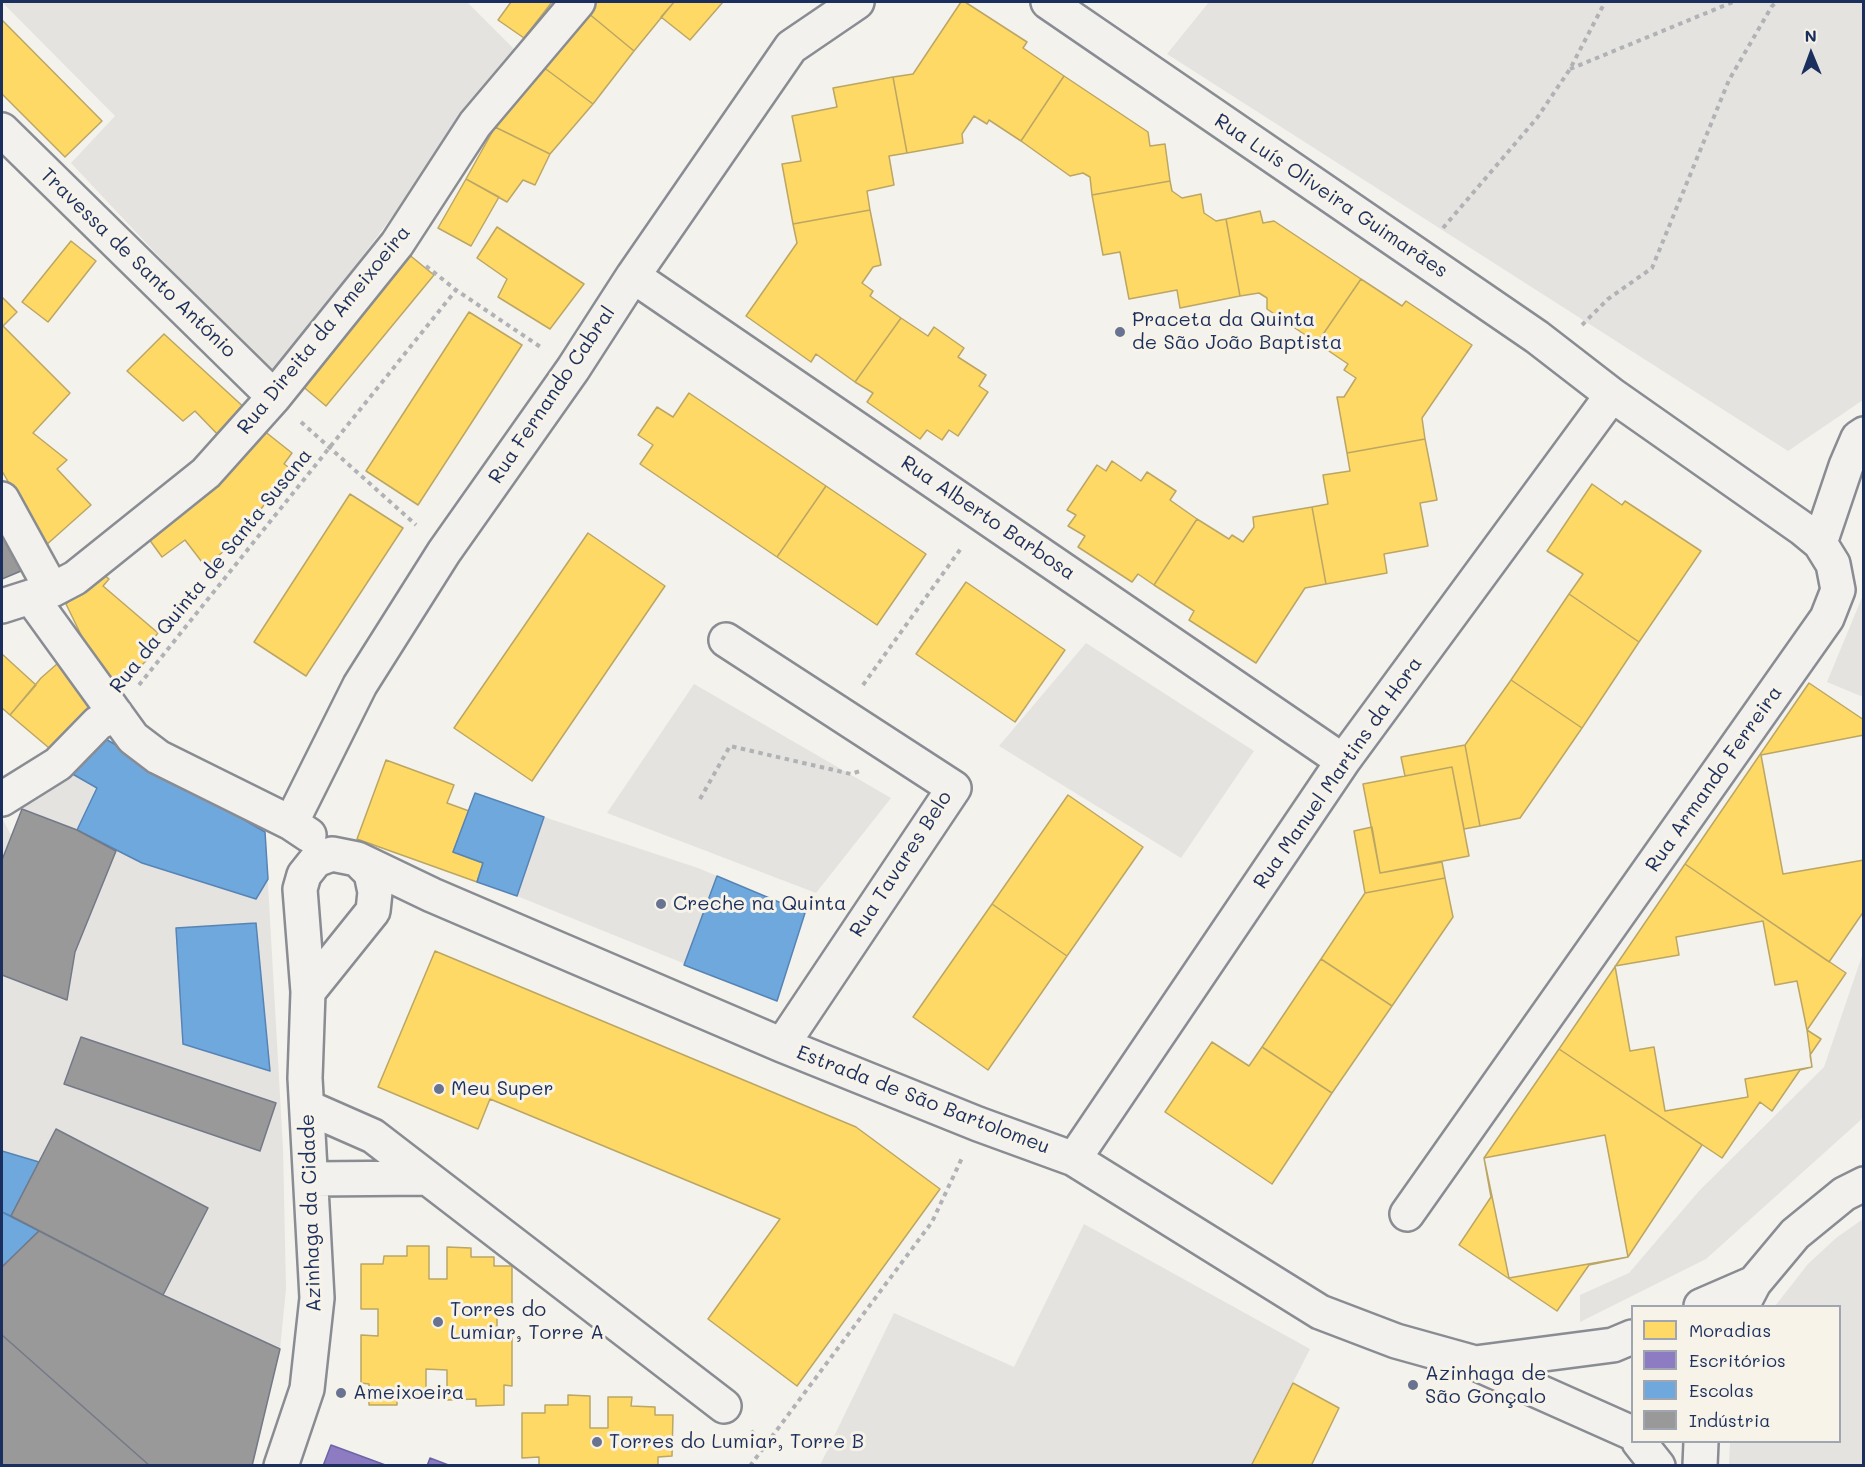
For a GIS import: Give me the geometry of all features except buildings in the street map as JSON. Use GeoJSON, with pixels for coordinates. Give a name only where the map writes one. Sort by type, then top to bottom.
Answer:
{"type":"FeatureCollection","features":[{"type":"Feature","properties":{"kind":"street","name":"Rua Direita da Ameixoeira"},"geometry":{"type":"LineString","coordinates":[[28,598],[75,578],[206,473],[274,397],[397,244],[475,124],[578,2]]}},
{"type":"Feature","properties":{"kind":"street","name":"Rua Fernando Cabral"},"geometry":{"type":"LineString","coordinates":[[291,824],[360,685],[444,552],[573,369],[633,276],[791,47],[857,2]]}},
{"type":"Feature","properties":{"kind":"street","name":"Rua Luís Oliveira Guimarães"},"geometry":{"type":"LineString","coordinates":[[1048,2],[1419,256],[1555,351],[1612,395]]}},
{"type":"Feature","properties":{"kind":"street","name":"Travessa de Santo António"},"geometry":{"type":"LineString","coordinates":[[2,130],[274,397]]}},
{"type":"Feature","properties":{"kind":"street","name":"Rua Alberto Barbosa"},"geometry":{"type":"LineString","coordinates":[[633,276],[1342,761]]}},
{"type":"Feature","properties":{"kind":"street","name":"Rua Armando Ferreira"},"geometry":{"type":"LineString","coordinates":[[1407,1214],[1827,618],[1838,590],[1833,564],[1820,543],[1612,395]]}},
{"type":"Feature","properties":{"kind":"street","name":"Rua Manuel Martins da Hora"},"geometry":{"type":"LineString","coordinates":[[1074,1159],[1342,761],[1612,395]]}},
{"type":"Feature","properties":{"kind":"street"},"geometry":{"type":"LineString","coordinates":[[1820,543],[1846,466],[1858,438],[1863,434]]}},
{"type":"Feature","properties":{"kind":"street"},"geometry":{"type":"LineString","coordinates":[[2,499],[28,598],[116,714],[98,723],[57,764],[2,800]]}},
{"type":"Feature","properties":{"kind":"street","name":"Rua Tavares Belo"},"geometry":{"type":"LineString","coordinates":[[726,640],[954,788],[782,1045]]}},
{"type":"Feature","properties":{"kind":"street","name":"Estrada de São Bartolomeu"},"geometry":{"type":"LineString","coordinates":[[116,714],[133,738],[158,758],[291,824],[348,857],[782,1045],[978,1124],[1074,1159],[1320,1312],[1396,1341],[1475,1363],[1631,1433]]}},
{"type":"Feature","properties":{"kind":"street","name":"Azinhaga da Cidade"},"geometry":{"type":"LineString","coordinates":[[281,1466],[307,1389],[317,1298],[305,1078],[308,992],[301,899],[291,824]]}},
{"type":"Feature","properties":{"kind":"street"},"geometry":{"type":"LineString","coordinates":[[308,992],[367,918],[375,892],[371,873],[348,857],[332,854],[316,860],[304,875],[301,899],[311,920],[324,930],[345,933],[367,918],[432,895]]}},
{"type":"Feature","properties":{"kind":"street"},"geometry":{"type":"LineString","coordinates":[[307,1107],[373,1136],[724,1406]]}},
{"type":"Feature","properties":{"kind":"street"},"geometry":{"type":"LineString","coordinates":[[311,1179],[427,1178]]}},
{"type":"Feature","properties":{"kind":"street"},"geometry":{"type":"LineString","coordinates":[[1705,1305],[1748,1295],[1795,1234],[1844,1194],[1863,1184]]}},
{"type":"Feature","properties":{"kind":"street","name":"Estrada de São Bartolomeu"},"geometry":{"type":"LineString","coordinates":[[1475,1363],[1613,1345],[1631,1337]]}},
{"type":"Feature","properties":{"kind":"street"},"geometry":{"type":"LineString","coordinates":[[1640,1443],[1658,1466]]}},
{"type":"Feature","properties":{"kind":"street"},"geometry":{"type":"LineString","coordinates":[[1700,1466],[1701,1443]]}},
{"type":"Feature","properties":{"kind":"path"},"geometry":{"type":"LineString","coordinates":[[1419,256],[1537,118],[1570,69],[1605,2]]}},
{"type":"Feature","properties":{"kind":"path"},"geometry":{"type":"LineString","coordinates":[[1570,69],[1733,2]]}},
{"type":"Feature","properties":{"kind":"path"},"geometry":{"type":"LineString","coordinates":[[1555,351],[1608,299],[1652,268],[1729,80],[1772,6],[1777,2]]}},
{"type":"Feature","properties":{"kind":"path","name":"Rua da Quinta de Santa Susana"},"geometry":{"type":"LineString","coordinates":[[116,714],[456,290],[573,369]]}},
{"type":"Feature","properties":{"kind":"path","name":"Rua da Quinta de Santa Susana"},"geometry":{"type":"LineString","coordinates":[[274,397],[444,552]]}},
{"type":"Feature","properties":{"kind":"path"},"geometry":{"type":"LineString","coordinates":[[841,714],[984,516]]}},
{"type":"Feature","properties":{"kind":"path"},"geometry":{"type":"LineString","coordinates":[[700,799],[730,746],[850,774],[868,768]]}},
{"type":"Feature","properties":{"kind":"path"},"geometry":{"type":"LineString","coordinates":[[750,1466],[932,1222],[978,1124]]}},
{"type":"Feature","properties":{"kind":"shaded area"},"geometry":{"type":"Polygon","coordinates":[[[2,2],[467,2],[516,51],[272,377],[71,163],[115,116],[2,2]]]}},
{"type":"Feature","properties":{"kind":"shaded area"},"geometry":{"type":"Polygon","coordinates":[[[1209,2],[1863,2],[1863,400],[1788,451],[1167,54],[1209,2]]]}},
{"type":"Feature","properties":{"kind":"shaded area"},"geometry":{"type":"Polygon","coordinates":[[[1863,595],[1863,697],[1827,682],[1863,595]]]}},
{"type":"Feature","properties":{"kind":"shaded area"},"geometry":{"type":"Polygon","coordinates":[[[1086,643],[1254,751],[1181,858],[999,746],[1086,643]]]}},
{"type":"Feature","properties":{"kind":"shaded area"},"geometry":{"type":"Polygon","coordinates":[[[694,684],[891,798],[816,893],[607,813],[694,684]]]}},
{"type":"Feature","properties":{"kind":"shaded area"},"geometry":{"type":"Polygon","coordinates":[[[69,772],[265,832],[283,1148],[286,1289],[280,1349],[252,1465],[2,1465],[2,818],[11,835],[22,809],[69,772]]]}},
{"type":"Feature","properties":{"kind":"shaded area","name":"Creche na Quinta"},"geometry":{"type":"Polygon","coordinates":[[[544,817],[698,868],[805,913],[777,1001],[517,896],[544,817]]]}},
{"type":"Feature","properties":{"kind":"shaded area"},"geometry":{"type":"Polygon","coordinates":[[[1863,953],[1863,1118],[1706,1259],[1580,1322],[1580,1295],[1629,1273],[1699,1191],[1824,1067],[1863,953]]]}},
{"type":"Feature","properties":{"kind":"shaded area"},"geometry":{"type":"Polygon","coordinates":[[[1863,1219],[1863,1465],[1729,1465],[1730,1443],[1841,1443],[1841,1305],[1776,1305],[1808,1264],[1836,1238],[1863,1219]]]}},
{"type":"Feature","properties":{"kind":"shaded area"},"geometry":{"type":"Polygon","coordinates":[[[1084,1224],[1310,1349],[1251,1465],[820,1465],[894,1313],[1014,1367],[1084,1224]]]}},
{"type":"Feature","properties":{"kind":"place","name":"Praceta da Quinta de São João Baptista"},"geometry":{"type":"Point","coordinates":[1120,332]}},
{"type":"Feature","properties":{"kind":"place","name":"Creche na Quinta"},"geometry":{"type":"Point","coordinates":[661,904]}},
{"type":"Feature","properties":{"kind":"place","name":"Meu Super"},"geometry":{"type":"Point","coordinates":[439,1089]}},
{"type":"Feature","properties":{"kind":"place","name":"Torres do Lumiar, Torre A"},"geometry":{"type":"Point","coordinates":[438,1322]}},
{"type":"Feature","properties":{"kind":"place","name":"Azinhaga de São Gonçalo"},"geometry":{"type":"Point","coordinates":[1413,1385]}},
{"type":"Feature","properties":{"kind":"place","name":"Ameixoeira"},"geometry":{"type":"Point","coordinates":[341,1393]}},
{"type":"Feature","properties":{"kind":"place","name":"Torres do Lumiar, Torre B"},"geometry":{"type":"Point","coordinates":[597,1442]}}]}
